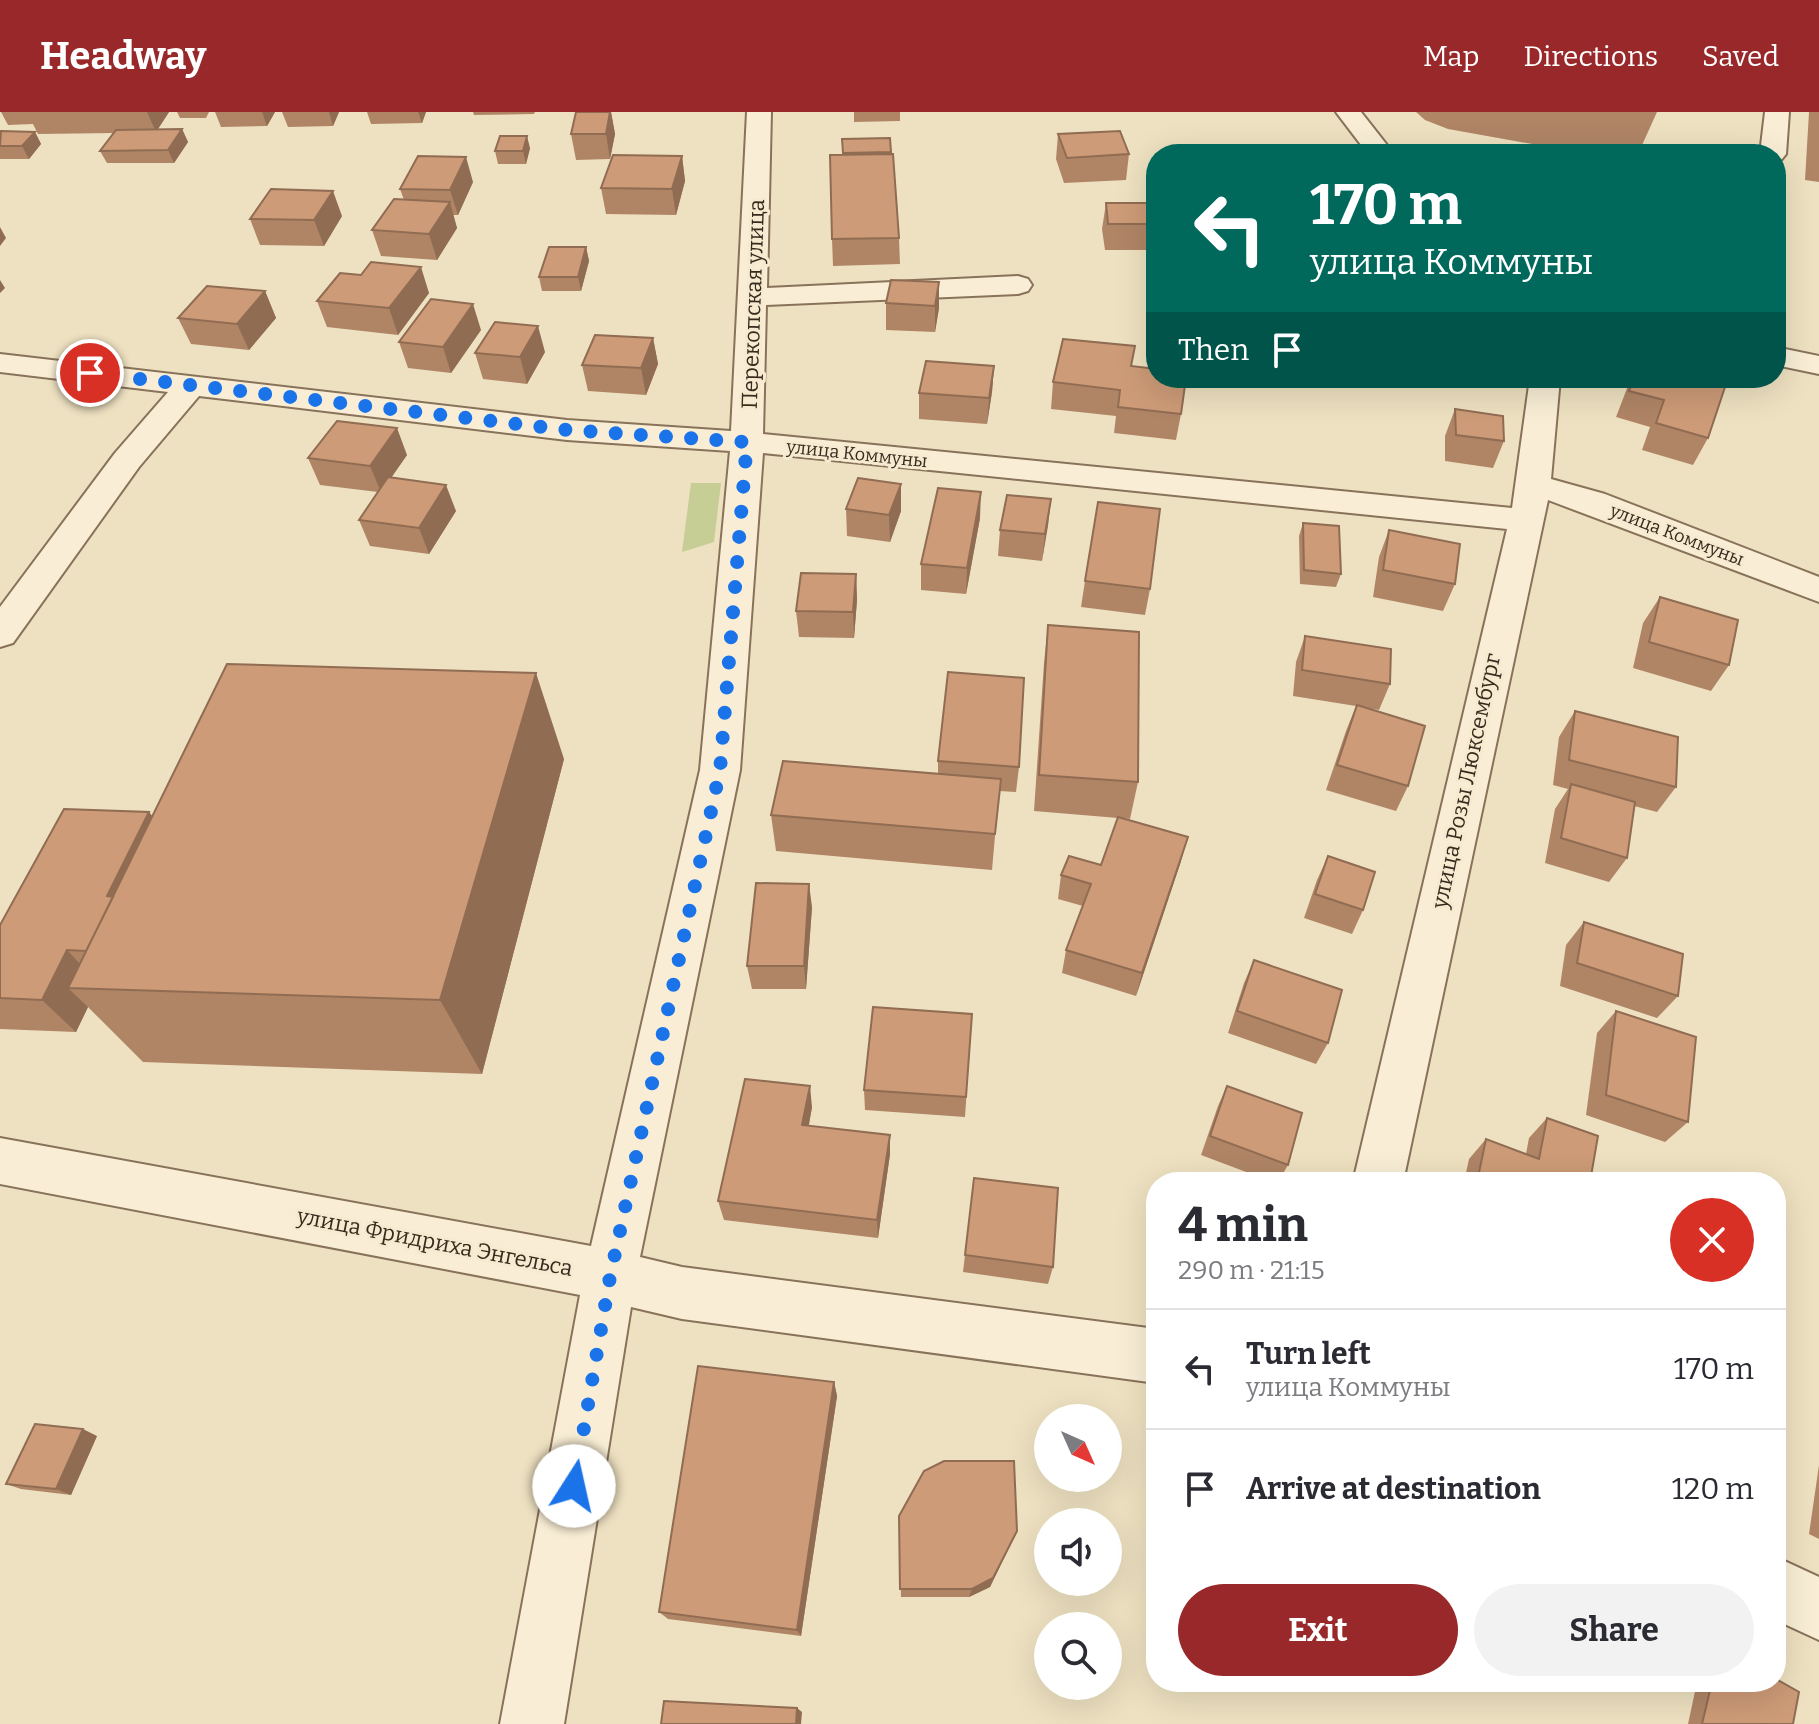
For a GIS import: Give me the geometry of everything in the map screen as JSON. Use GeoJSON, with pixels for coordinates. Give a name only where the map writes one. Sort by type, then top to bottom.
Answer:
{"type":"FeatureCollection","features":[{"type":"Feature","properties":{"kind":"street","name":"Перекопская улица"},"geometry":{"type":"LineString","coordinates":[[532,1724],[610,1277],[720,770],[747,442],[759,112]]}},
{"type":"Feature","properties":{"kind":"street"},"geometry":{"type":"LineString","coordinates":[[1348,112],[1373,144]]}},
{"type":"Feature","properties":{"kind":"street"},"geometry":{"type":"LineString","coordinates":[[1774,144],[1777,112]]}},
{"type":"Feature","properties":{"kind":"street"},"geometry":{"type":"LineString","coordinates":[[753,297],[1018,285]]}},
{"type":"Feature","properties":{"kind":"street"},"geometry":{"type":"LineString","coordinates":[[1786,358],[1819,365]]}},
{"type":"Feature","properties":{"kind":"street","name":"улица Коммуны"},"geometry":{"type":"LineString","coordinates":[[0,363],[567,430],[1529,502],[1593,502],[1819,590]]}},
{"type":"Feature","properties":{"kind":"street"},"geometry":{"type":"LineString","coordinates":[[0,634],[127,460],[192,384]]}},
{"type":"Feature","properties":{"kind":"street","name":"улица Розы Люксембург"},"geometry":{"type":"LineString","coordinates":[[1380,1172],[1529,502],[1544,388]]}},
{"type":"Feature","properties":{"kind":"street","name":"улица Фридриха Энгельса"},"geometry":{"type":"LineString","coordinates":[[0,1161],[550,1262],[682,1293],[1146,1355]]}},
{"type":"Feature","properties":{"kind":"street"},"geometry":{"type":"LineString","coordinates":[[1786,1592],[1819,1610]]}},
{"type":"Feature","properties":{"kind":"green space"},"geometry":{"type":"Polygon","coordinates":[[[691,483],[721,483],[714,542],[682,552],[691,483]]]}},
{"type":"Feature","properties":{"kind":"building"},"geometry":{"type":"Polygon","coordinates":[[[576,112],[610,112],[606,134],[571,134],[576,112]]]}},
{"type":"Feature","properties":{"kind":"building"},"geometry":{"type":"Polygon","coordinates":[[[182,129],[168,150],[100,151],[116,130],[182,129]]]}},
{"type":"Feature","properties":{"kind":"building"},"geometry":{"type":"Polygon","coordinates":[[[1,131],[35,132],[22,146],[0,146],[1,131]]]}},
{"type":"Feature","properties":{"kind":"building"},"geometry":{"type":"Polygon","coordinates":[[[1120,131],[1129,154],[1067,158],[1058,134],[1120,131]]]}},
{"type":"Feature","properties":{"kind":"building"},"geometry":{"type":"Polygon","coordinates":[[[500,136],[527,136],[523,151],[495,151],[500,136]]]}},
{"type":"Feature","properties":{"kind":"building"},"geometry":{"type":"Polygon","coordinates":[[[890,138],[891,152],[843,153],[842,139],[890,138]]]}},
{"type":"Feature","properties":{"kind":"building"},"geometry":{"type":"Polygon","coordinates":[[[893,154],[899,238],[832,239],[830,155],[893,154]]]}},
{"type":"Feature","properties":{"kind":"building"},"geometry":{"type":"Polygon","coordinates":[[[613,155],[682,156],[672,189],[601,188],[613,155]]]}},
{"type":"Feature","properties":{"kind":"building"},"geometry":{"type":"Polygon","coordinates":[[[418,156],[466,157],[450,190],[400,189],[418,156]]]}},
{"type":"Feature","properties":{"kind":"building"},"geometry":{"type":"Polygon","coordinates":[[[271,189],[333,191],[314,220],[250,219],[271,189]]]}},
{"type":"Feature","properties":{"kind":"building"},"geometry":{"type":"Polygon","coordinates":[[[394,199],[450,202],[429,234],[372,230],[394,199]]]}},
{"type":"Feature","properties":{"kind":"building"},"geometry":{"type":"Polygon","coordinates":[[[1106,203],[1146,203],[1146,224],[1108,224],[1106,203]]]}},
{"type":"Feature","properties":{"kind":"building"},"geometry":{"type":"Polygon","coordinates":[[[549,247],[586,247],[578,277],[539,277],[549,247]]]}},
{"type":"Feature","properties":{"kind":"building"},"geometry":{"type":"Polygon","coordinates":[[[371,262],[421,267],[389,308],[317,301],[340,273],[361,275],[371,262]]]}},
{"type":"Feature","properties":{"kind":"building"},"geometry":{"type":"Polygon","coordinates":[[[891,280],[939,282],[935,306],[886,303],[891,280]]]}},
{"type":"Feature","properties":{"kind":"building"},"geometry":{"type":"Polygon","coordinates":[[[207,286],[265,291],[237,324],[178,318],[207,286]]]}},
{"type":"Feature","properties":{"kind":"building"},"geometry":{"type":"Polygon","coordinates":[[[431,299],[473,304],[443,347],[399,342],[431,299]]]}},
{"type":"Feature","properties":{"kind":"building"},"geometry":{"type":"Polygon","coordinates":[[[495,322],[538,326],[520,357],[475,353],[495,322]]]}},
{"type":"Feature","properties":{"kind":"building"},"geometry":{"type":"Polygon","coordinates":[[[595,335],[653,338],[641,368],[582,365],[595,335]]]}},
{"type":"Feature","properties":{"kind":"building"},"geometry":{"type":"Polygon","coordinates":[[[1063,339],[1135,346],[1131,366],[1146,368],[1146,388],[1185,388],[1181,414],[1118,407],[1120,390],[1053,382],[1063,339]]]}},
{"type":"Feature","properties":{"kind":"building"},"geometry":{"type":"Polygon","coordinates":[[[926,361],[994,366],[989,398],[919,393],[926,361]]]}},
{"type":"Feature","properties":{"kind":"building"},"geometry":{"type":"Polygon","coordinates":[[[1630,388],[1725,388],[1708,438],[1656,423],[1664,400],[1629,391],[1630,388]]]}},
{"type":"Feature","properties":{"kind":"building"},"geometry":{"type":"Polygon","coordinates":[[[1455,409],[1503,416],[1504,441],[1456,435],[1455,409]]]}},
{"type":"Feature","properties":{"kind":"building"},"geometry":{"type":"Polygon","coordinates":[[[337,421],[397,428],[370,466],[308,458],[337,421]]]}},
{"type":"Feature","properties":{"kind":"building"},"geometry":{"type":"Polygon","coordinates":[[[388,477],[446,485],[419,528],[359,520],[388,477]]]}},
{"type":"Feature","properties":{"kind":"building"},"geometry":{"type":"Polygon","coordinates":[[[858,478],[901,484],[889,515],[846,509],[858,478]]]}},
{"type":"Feature","properties":{"kind":"building"},"geometry":{"type":"Polygon","coordinates":[[[938,488],[981,492],[967,568],[921,564],[938,488]]]}},
{"type":"Feature","properties":{"kind":"building"},"geometry":{"type":"Polygon","coordinates":[[[1007,495],[1051,499],[1045,534],[1000,530],[1007,495]]]}},
{"type":"Feature","properties":{"kind":"building"},"geometry":{"type":"Polygon","coordinates":[[[1098,502],[1160,509],[1150,589],[1085,581],[1098,502]]]}},
{"type":"Feature","properties":{"kind":"building"},"geometry":{"type":"Polygon","coordinates":[[[1303,523],[1339,526],[1341,574],[1304,570],[1303,523]]]}},
{"type":"Feature","properties":{"kind":"building"},"geometry":{"type":"Polygon","coordinates":[[[1389,530],[1460,544],[1455,584],[1383,570],[1389,530]]]}},
{"type":"Feature","properties":{"kind":"building"},"geometry":{"type":"Polygon","coordinates":[[[801,573],[856,574],[853,612],[796,611],[801,573]]]}},
{"type":"Feature","properties":{"kind":"building"},"geometry":{"type":"Polygon","coordinates":[[[1660,597],[1738,620],[1729,665],[1649,642],[1660,597]]]}},
{"type":"Feature","properties":{"kind":"building"},"geometry":{"type":"Polygon","coordinates":[[[1048,625],[1139,632],[1138,782],[1039,775],[1048,625]]]}},
{"type":"Feature","properties":{"kind":"building"},"geometry":{"type":"Polygon","coordinates":[[[1305,636],[1391,649],[1390,684],[1302,670],[1305,636]]]}},
{"type":"Feature","properties":{"kind":"building"},"geometry":{"type":"Polygon","coordinates":[[[227,664],[536,673],[440,1000],[68,988],[227,664]]]}},
{"type":"Feature","properties":{"kind":"building"},"geometry":{"type":"Polygon","coordinates":[[[948,672],[1024,678],[1019,767],[938,761],[948,672]]]}},
{"type":"Feature","properties":{"kind":"building"},"geometry":{"type":"Polygon","coordinates":[[[1357,705],[1425,726],[1408,786],[1337,765],[1357,705]]]}},
{"type":"Feature","properties":{"kind":"building"},"geometry":{"type":"Polygon","coordinates":[[[1575,711],[1678,737],[1676,787],[1569,760],[1575,711]]]}},
{"type":"Feature","properties":{"kind":"building"},"geometry":{"type":"Polygon","coordinates":[[[783,761],[1001,779],[995,834],[771,815],[783,761]]]}},
{"type":"Feature","properties":{"kind":"building"},"geometry":{"type":"Polygon","coordinates":[[[1571,784],[1635,802],[1627,858],[1561,838],[1571,784]]]}},
{"type":"Feature","properties":{"kind":"building"},"geometry":{"type":"Polygon","coordinates":[[[64,809],[149,812],[107,896],[113,897],[86,951],[67,950],[42,1000],[0,998],[0,925],[64,809]]]}},
{"type":"Feature","properties":{"kind":"building"},"geometry":{"type":"Polygon","coordinates":[[[1118,817],[1188,837],[1142,973],[1066,950],[1091,884],[1061,875],[1069,856],[1101,865],[1118,817]]]}},
{"type":"Feature","properties":{"kind":"building"},"geometry":{"type":"Polygon","coordinates":[[[1328,856],[1375,872],[1363,910],[1315,894],[1328,856]]]}},
{"type":"Feature","properties":{"kind":"building"},"geometry":{"type":"Polygon","coordinates":[[[756,883],[809,884],[804,966],[747,966],[756,883]]]}},
{"type":"Feature","properties":{"kind":"building"},"geometry":{"type":"Polygon","coordinates":[[[1584,922],[1683,954],[1678,996],[1577,963],[1584,922]]]}},
{"type":"Feature","properties":{"kind":"building"},"geometry":{"type":"Polygon","coordinates":[[[1254,960],[1342,990],[1328,1043],[1237,1011],[1254,960]]]}},
{"type":"Feature","properties":{"kind":"building"},"geometry":{"type":"Polygon","coordinates":[[[873,1007],[972,1014],[966,1097],[864,1090],[873,1007]]]}},
{"type":"Feature","properties":{"kind":"building"},"geometry":{"type":"Polygon","coordinates":[[[1616,1011],[1696,1037],[1688,1122],[1606,1095],[1616,1011]]]}},
{"type":"Feature","properties":{"kind":"building"},"geometry":{"type":"Polygon","coordinates":[[[745,1079],[810,1086],[802,1125],[890,1135],[877,1220],[718,1201],[745,1079]]]}},
{"type":"Feature","properties":{"kind":"building"},"geometry":{"type":"Polygon","coordinates":[[[1227,1086],[1302,1113],[1288,1165],[1210,1136],[1227,1086]]]}},
{"type":"Feature","properties":{"kind":"building"},"geometry":{"type":"Polygon","coordinates":[[[1547,1118],[1598,1136],[1592,1172],[1479,1172],[1486,1139],[1539,1159],[1547,1118]]]}},
{"type":"Feature","properties":{"kind":"building"},"geometry":{"type":"Polygon","coordinates":[[[974,1178],[1058,1188],[1053,1267],[965,1255],[974,1178]]]}},
{"type":"Feature","properties":{"kind":"building"},"geometry":{"type":"Polygon","coordinates":[[[698,1366],[834,1382],[797,1630],[659,1612],[698,1366]]]}},
{"type":"Feature","properties":{"kind":"building"},"geometry":{"type":"Polygon","coordinates":[[[35,1424],[83,1429],[56,1489],[6,1484],[35,1424]]]}},
{"type":"Feature","properties":{"kind":"building"},"geometry":{"type":"Polygon","coordinates":[[[944,1461],[1014,1461],[1017,1531],[993,1578],[972,1589],[900,1589],[899,1516],[924,1471],[944,1461]]]}},
{"type":"Feature","properties":{"kind":"building"},"geometry":{"type":"Polygon","coordinates":[[[1786,1685],[1799,1692],[1793,1724],[1702,1724],[1710,1692],[1786,1692],[1786,1685]]]}},
{"type":"Feature","properties":{"kind":"building"},"geometry":{"type":"Polygon","coordinates":[[[664,1701],[797,1708],[796,1724],[661,1724],[664,1701]]]}},
{"type":"Feature","properties":{"kind":"route"},"geometry":{"type":"LineString","coordinates":[[90,373],[567,430],[747,442],[720,770],[610,1277],[574,1486]]}}]}
